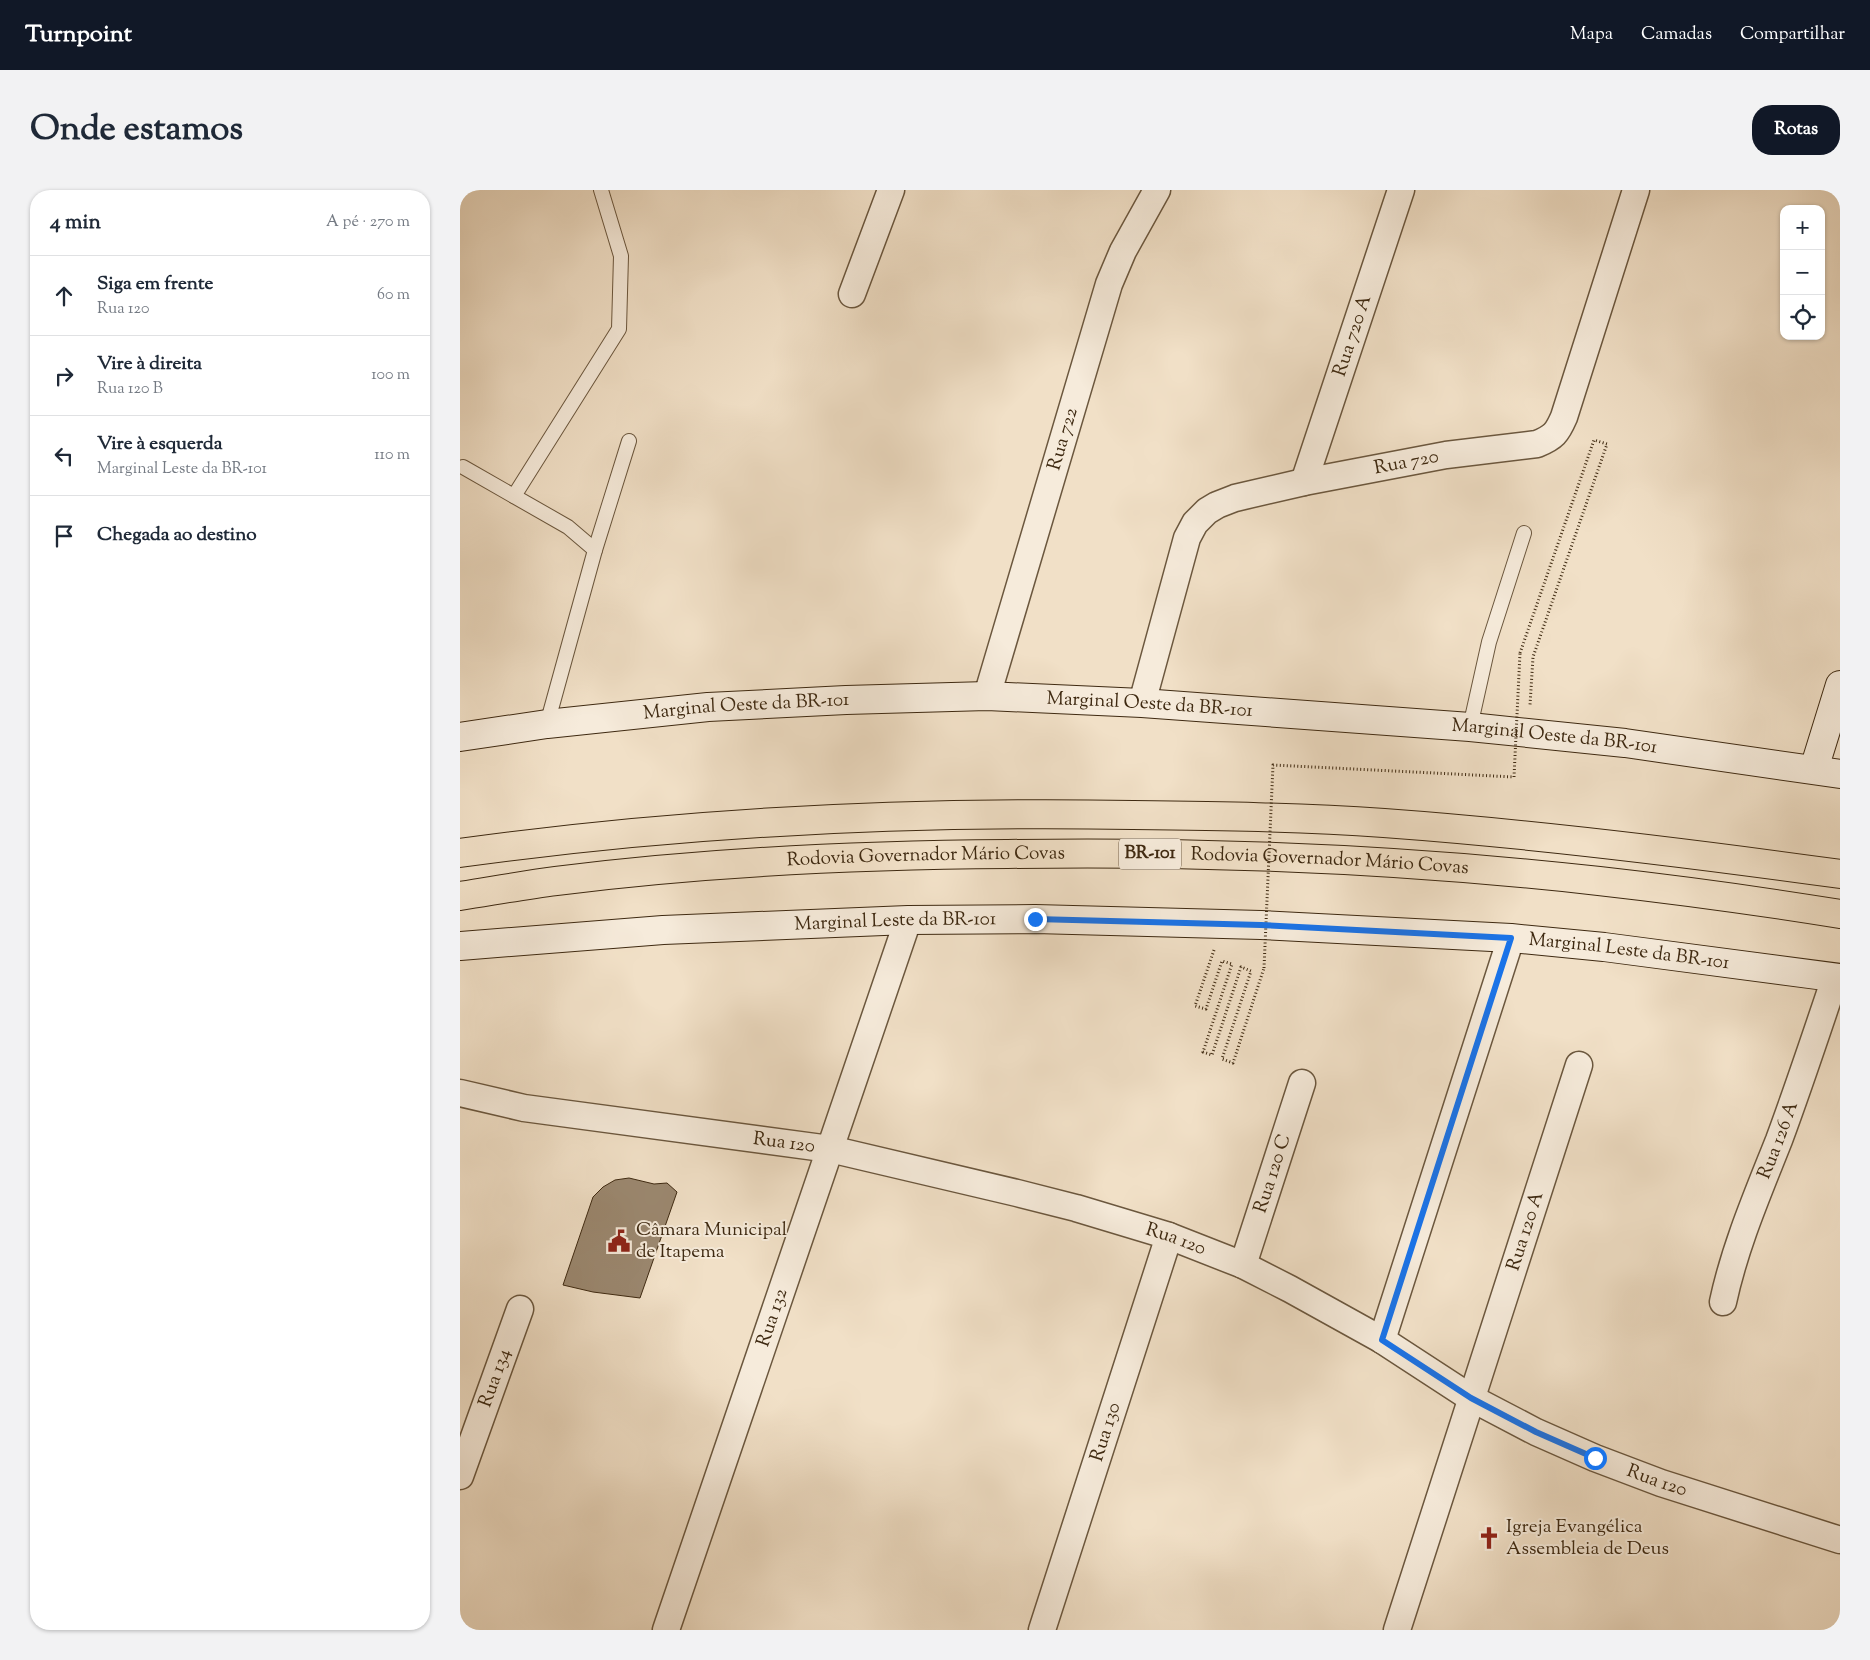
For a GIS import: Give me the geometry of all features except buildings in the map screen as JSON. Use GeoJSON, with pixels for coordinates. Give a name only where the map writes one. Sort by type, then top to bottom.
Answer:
{"type":"FeatureCollection","features":[{"type":"Feature","properties":{"kind":"highway","name":"Rodovia Governador Mário Covas"},"geometry":{"type":"LineString","coordinates":[[460,853],[549,841],[780,821],[1042,813],[1129,814],[1288,818],[1393,824],[1631,848],[1840,874]]}},
{"type":"Feature","properties":{"kind":"highway","name":"Rodovia Governador Mário Covas"},"geometry":{"type":"LineString","coordinates":[[460,896],[562,880],[743,863],[866,856],[1172,854],[1331,860],[1578,879],[1736,898],[1840,914]]}},
{"type":"Feature","properties":{"kind":"main road"},"geometry":{"type":"LineString","coordinates":[[1827,772],[1840,685]]}},
{"type":"Feature","properties":{"kind":"main road","name":"Marginal Oeste da BR-101"},"geometry":{"type":"LineString","coordinates":[[460,737],[548,724],[708,707],[846,700],[987,696],[1142,703],[1528,733],[1625,743],[1827,772]]}},
{"type":"Feature","properties":{"kind":"main road","name":"Marginal Leste da BR-101"},"geometry":{"type":"LineString","coordinates":[[460,946],[663,930],[908,920],[1035,919],[1242,924],[1511,938],[1604,947],[1838,978]]}},
{"type":"Feature","properties":{"kind":"street"},"geometry":{"type":"LineString","coordinates":[[852,294],[891,190]]}},
{"type":"Feature","properties":{"kind":"street","name":"Rua 722"},"geometry":{"type":"LineString","coordinates":[[987,696],[1109,284],[1123,251],[1156,190]]}},
{"type":"Feature","properties":{"kind":"street","name":"Rua 720 A"},"geometry":{"type":"LineString","coordinates":[[1304,482],[1401,190]]}},
{"type":"Feature","properties":{"kind":"street","name":"Rua 720"},"geometry":{"type":"LineString","coordinates":[[1142,703],[1187,538],[1196,523],[1207,511],[1235,498],[1304,482],[1446,455],[1537,444],[1550,439],[1558,430],[1564,417],[1636,190]]}},
{"type":"Feature","properties":{"kind":"street","name":"Rua 132"},"geometry":{"type":"LineString","coordinates":[[666,1630],[908,920]]}},
{"type":"Feature","properties":{"kind":"street"},"geometry":{"type":"LineString","coordinates":[[1382,1340],[1511,938]]}},
{"type":"Feature","properties":{"kind":"street","name":"Rua 126 A"},"geometry":{"type":"LineString","coordinates":[[1723,1302],[1731,1270],[1760,1188],[1838,978]]}},
{"type":"Feature","properties":{"kind":"street","name":"Rua 120 A"},"geometry":{"type":"LineString","coordinates":[[1397,1630],[1579,1065]]}},
{"type":"Feature","properties":{"kind":"street","name":"Rua 120 C"},"geometry":{"type":"LineString","coordinates":[[1243,1265],[1302,1082]]}},
{"type":"Feature","properties":{"kind":"street","name":"Rua 120"},"geometry":{"type":"LineString","coordinates":[[460,1092],[524,1108],[830,1149],[1026,1195],[1169,1236],[1243,1265],[1290,1289],[1382,1340],[1471,1398],[1536,1432],[1661,1483],[1840,1540]]}},
{"type":"Feature","properties":{"kind":"street","name":"Rua 130"},"geometry":{"type":"LineString","coordinates":[[1042,1630],[1169,1236]]}},
{"type":"Feature","properties":{"kind":"street","name":"Rua 134"},"geometry":{"type":"LineString","coordinates":[[460,1476],[520,1309]]}},
{"type":"Feature","properties":{"kind":"lane"},"geometry":{"type":"LineString","coordinates":[[514,496],[619,328],[621,256],[600,190]]}},
{"type":"Feature","properties":{"kind":"lane"},"geometry":{"type":"LineString","coordinates":[[548,724],[596,550],[629,441]]}},
{"type":"Feature","properties":{"kind":"lane"},"geometry":{"type":"LineString","coordinates":[[462,467],[568,527],[596,550]]}},
{"type":"Feature","properties":{"kind":"lane"},"geometry":{"type":"LineString","coordinates":[[1470,728],[1489,642],[1524,533]]}},
{"type":"Feature","properties":{"kind":"path"},"geometry":{"type":"LineString","coordinates":[[1217,940],[1195,1006],[1206,1009],[1222,961],[1232,964],[1203,1052],[1212,1055],[1241,967],[1251,971],[1222,1059],[1233,1063],[1264,968],[1273,765],[1514,777],[1520,653],[1594,440],[1607,444],[1533,657],[1528,733]]}},
{"type":"Feature","properties":{"kind":"place","name":"Câmara Municipal de Itapema"},"geometry":{"type":"Point","coordinates":[619,1241]}},
{"type":"Feature","properties":{"kind":"place","name":"Igreja Evangélica Assembleia de Deus"},"geometry":{"type":"Point","coordinates":[1489,1538]}},
{"type":"Feature","properties":{"kind":"route"},"geometry":{"type":"LineString","coordinates":[[1035,919],[1261,925],[1511,938],[1382,1340],[1422,1364],[1471,1398],[1536,1432],[1595,1458]]}}]}
